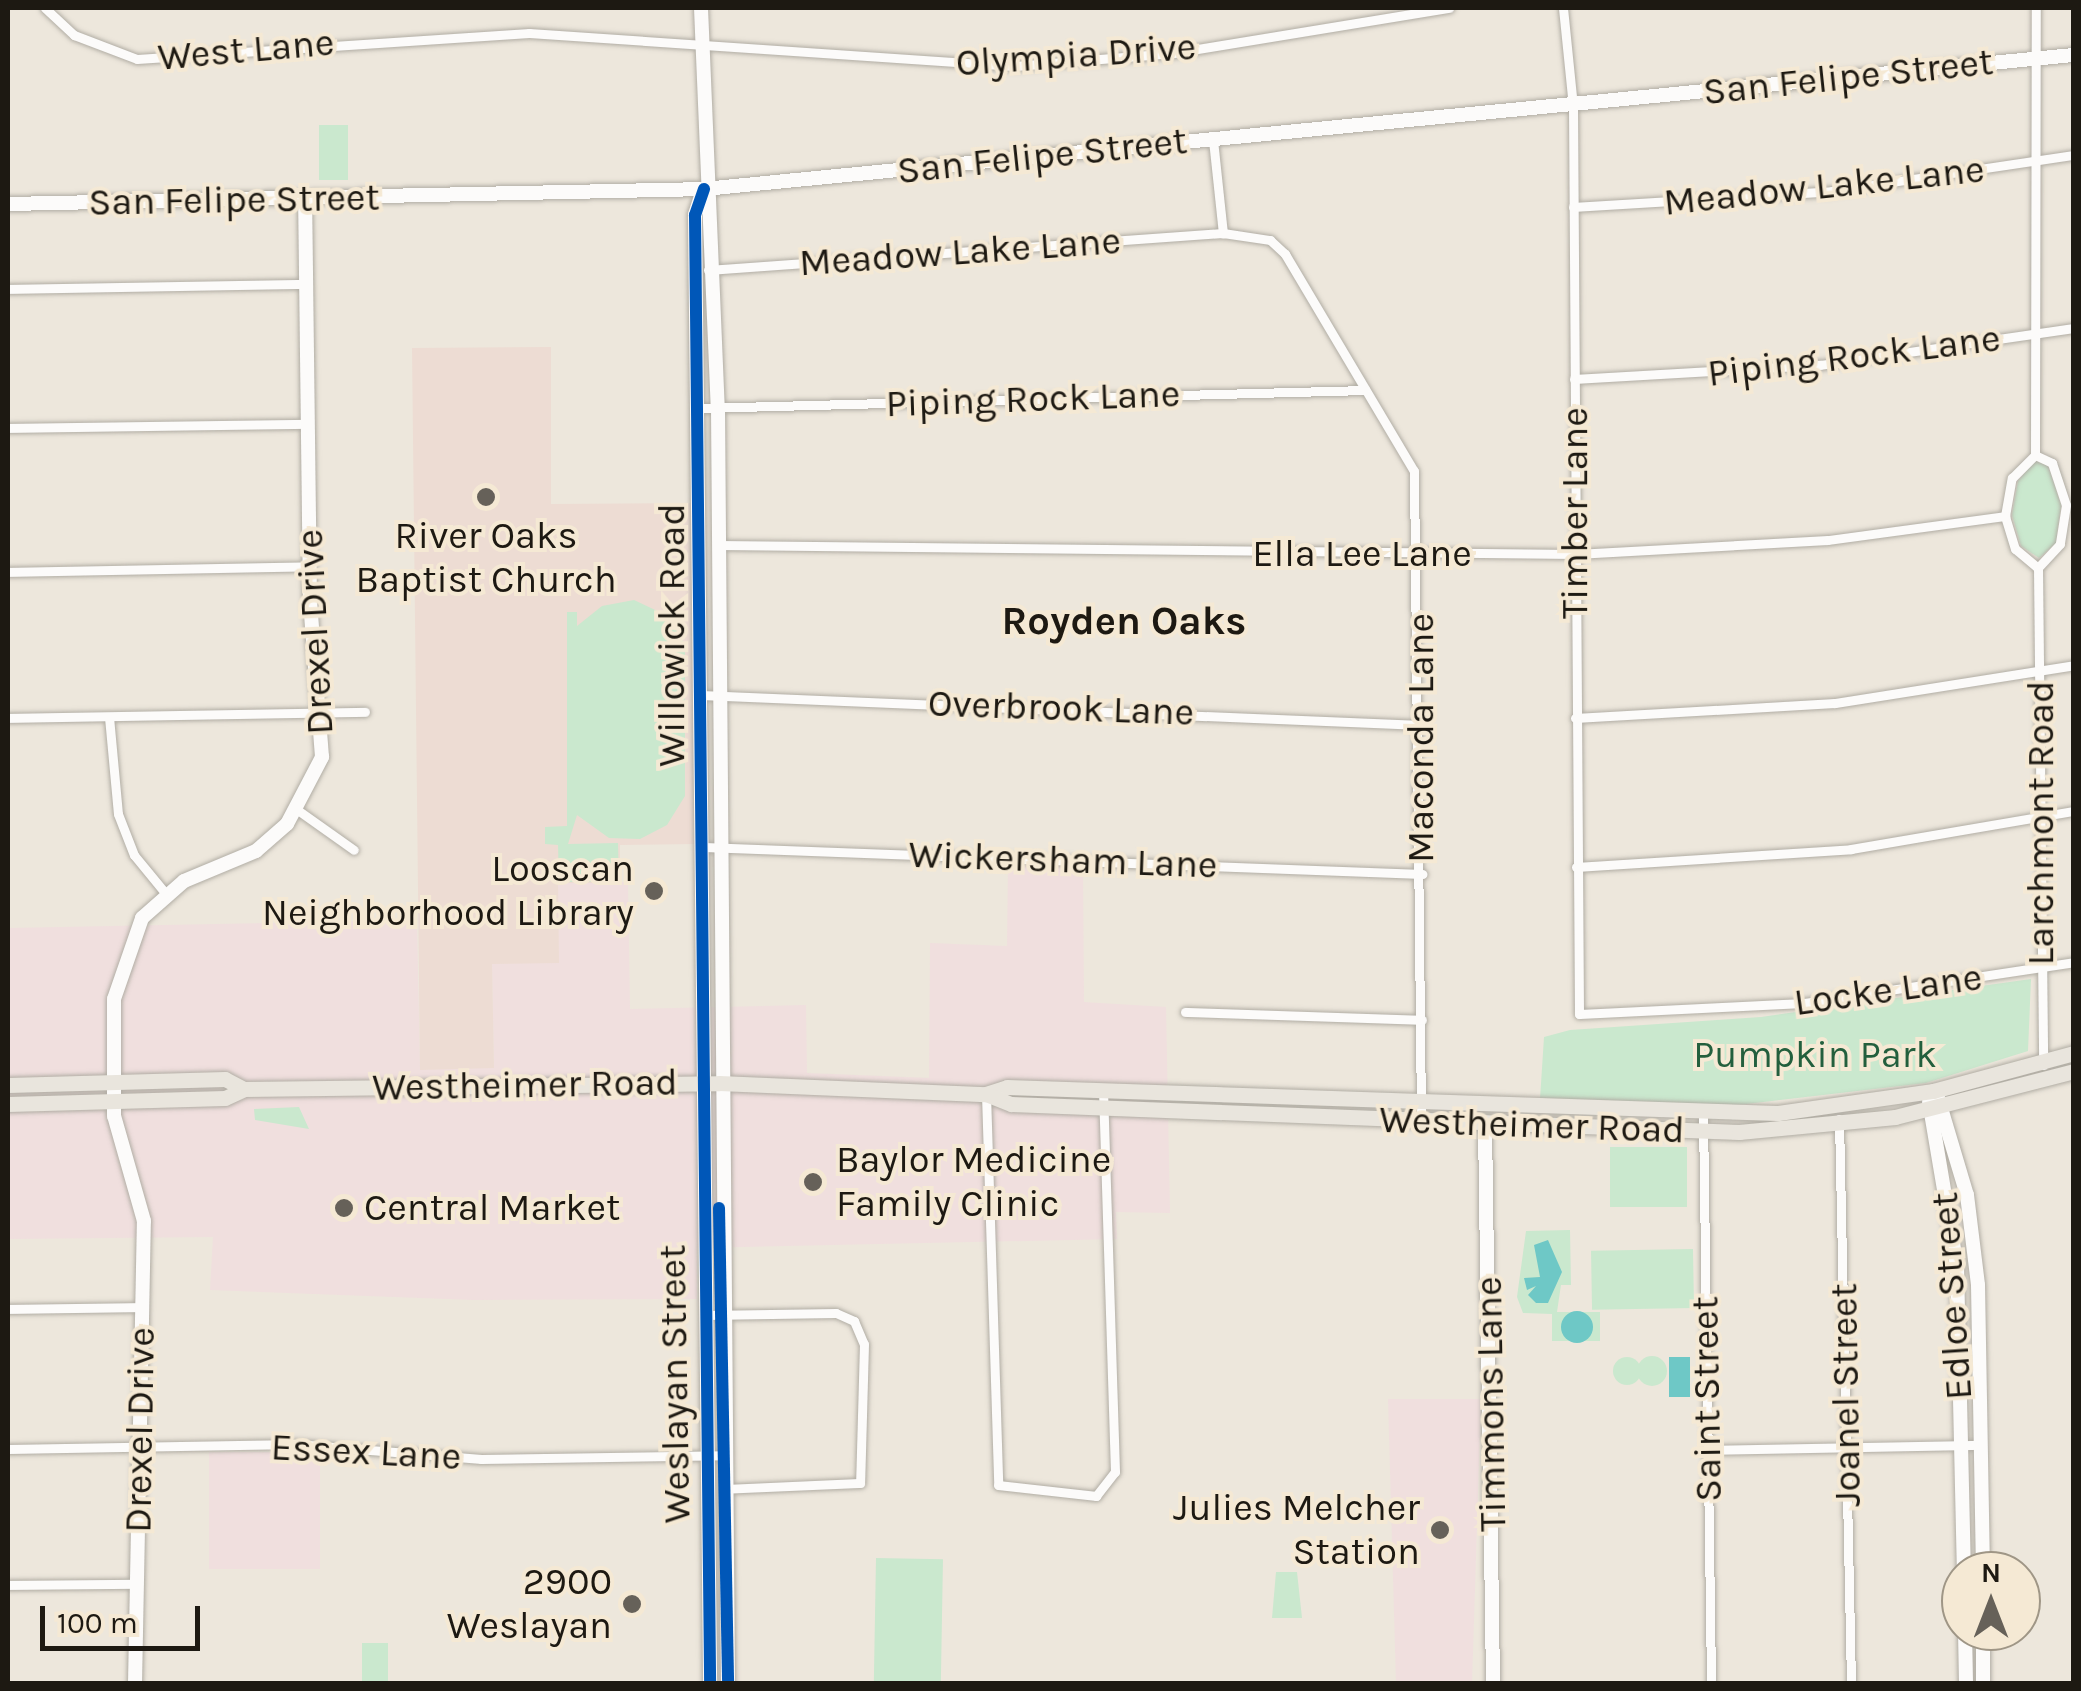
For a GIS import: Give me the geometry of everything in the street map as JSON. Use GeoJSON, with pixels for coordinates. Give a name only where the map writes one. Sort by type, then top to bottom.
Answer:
{"type":"FeatureCollection","features":[{"type":"Feature","properties":{"kind":"main road","name":"Willowick Road"},"geometry":{"type":"LineString","coordinates":[[701,8],[704,189],[714,270],[718,408],[721,847],[711,1083]]}},
{"type":"Feature","properties":{"kind":"main road","name":"San Felipe Street"},"geometry":{"type":"LineString","coordinates":[[8,204],[704,189],[2074,55]]}},
{"type":"Feature","properties":{"kind":"main road","name":"Willowick Road"},"geometry":{"type":"LineString","coordinates":[[704,189],[696,270],[711,1083]]}},
{"type":"Feature","properties":{"kind":"main road","name":"Drexel Drive"},"geometry":{"type":"LineString","coordinates":[[135,1684],[143,1210],[114,1101],[120,966],[134,930],[166,894],[256,850],[298,811],[322,757],[323,713],[309,566],[305,199]]}},
{"type":"Feature","properties":{"kind":"main road","name":"Ella Lee Lane"},"geometry":{"type":"LineString","coordinates":[[700,542],[718,546]]}},
{"type":"Feature","properties":{"kind":"main road"},"geometry":{"type":"LineString","coordinates":[[700,560],[718,546]]}},
{"type":"Feature","properties":{"kind":"main road","name":"Westheimer Road"},"geometry":{"type":"LineString","coordinates":[[986,1094],[1007,1087],[1703,1115],[1837,1107],[1932,1091],[2074,1053]]}},
{"type":"Feature","properties":{"kind":"main road","name":"Westheimer Road"},"geometry":{"type":"LineString","coordinates":[[8,1085],[225,1079],[244,1088],[711,1083],[986,1094],[1104,1108],[1702,1132],[1840,1124],[1926,1110],[2074,1071]]}},
{"type":"Feature","properties":{"kind":"main road","name":"Weslayan Street"},"geometry":{"type":"LineString","coordinates":[[711,1083],[721,1315],[728,1684]]}},
{"type":"Feature","properties":{"kind":"main road","name":"Weslayan Street"},"geometry":{"type":"LineString","coordinates":[[710,1684],[703,1315],[711,1083]]}},
{"type":"Feature","properties":{"kind":"main road","name":"Westheimer Road"},"geometry":{"type":"LineString","coordinates":[[8,1104],[225,1098],[244,1088]]}},
{"type":"Feature","properties":{"kind":"main road"},"geometry":{"type":"LineString","coordinates":[[1926,1110],[1932,1091]]}},
{"type":"Feature","properties":{"kind":"main road","name":"Edloe Street"},"geometry":{"type":"LineString","coordinates":[[1932,1091],[1944,1106],[1967,1196],[1978,1323],[1983,1551]]}},
{"type":"Feature","properties":{"kind":"main road"},"geometry":{"type":"LineString","coordinates":[[1485,1124],[1518,1108]]}},
{"type":"Feature","properties":{"kind":"main road"},"geometry":{"type":"LineString","coordinates":[[1589,1128],[1591,1110]]}},
{"type":"Feature","properties":{"kind":"main road","name":"Edloe Street"},"geometry":{"type":"LineString","coordinates":[[1926,1110],[1950,1205],[1959,1323],[1964,1548]]}},
{"type":"Feature","properties":{"kind":"main road","name":"Timmons Lane"},"geometry":{"type":"LineString","coordinates":[[1485,1124],[1492,1684]]}},
{"type":"Feature","properties":{"kind":"main road"},"geometry":{"type":"LineString","coordinates":[[1959,1323],[1978,1323]]}},
{"type":"Feature","properties":{"kind":"main road"},"geometry":{"type":"LineString","coordinates":[[1964,1548],[1983,1547]]}},
{"type":"Feature","properties":{"kind":"main road"},"geometry":{"type":"LineString","coordinates":[[1965,1651],[1966,1684]]}},
{"type":"Feature","properties":{"kind":"main road"},"geometry":{"type":"LineString","coordinates":[[1983,1651],[1984,1684]]}},
{"type":"Feature","properties":{"kind":"street","name":"West Lane"},"geometry":{"type":"LineString","coordinates":[[45,8],[74,35],[137,59],[459,33],[702,44]]}},
{"type":"Feature","properties":{"kind":"street","name":"Olympia Drive"},"geometry":{"type":"LineString","coordinates":[[702,44],[1014,66],[1172,53],[1448,8]]}},
{"type":"Feature","properties":{"kind":"street","name":"Timber Lane"},"geometry":{"type":"LineString","coordinates":[[1563,8],[1573,106],[1576,867],[1582,1018]]}},
{"type":"Feature","properties":{"kind":"street"},"geometry":{"type":"LineString","coordinates":[[2036,8],[2040,160],[2036,455],[2012,478],[2005,516],[2015,549],[2038,568],[2060,544],[2070,505],[2052,463],[2036,455]]}},
{"type":"Feature","properties":{"kind":"street"},"geometry":{"type":"LineString","coordinates":[[1213,140],[1223,233]]}},
{"type":"Feature","properties":{"kind":"street","name":"Meadow Lake Lane"},"geometry":{"type":"LineString","coordinates":[[1573,207],[1832,192],[2074,155]]}},
{"type":"Feature","properties":{"kind":"street","name":"Meadow Lake Lane"},"geometry":{"type":"LineString","coordinates":[[696,270],[1223,233]]}},
{"type":"Feature","properties":{"kind":"street","name":"Maconda Lane"},"geometry":{"type":"LineString","coordinates":[[1223,233],[1270,240],[1284,254],[1414,471],[1420,555],[1421,1121]]}},
{"type":"Feature","properties":{"kind":"street"},"geometry":{"type":"LineString","coordinates":[[8,289],[306,284]]}},
{"type":"Feature","properties":{"kind":"street","name":"Piping Rock Lane"},"geometry":{"type":"LineString","coordinates":[[1574,379],[1820,365],[2074,328]]}},
{"type":"Feature","properties":{"kind":"street","name":"Piping Rock Lane"},"geometry":{"type":"LineString","coordinates":[[701,408],[1365,390]]}},
{"type":"Feature","properties":{"kind":"street"},"geometry":{"type":"LineString","coordinates":[[8,428],[307,424]]}},
{"type":"Feature","properties":{"kind":"street","name":"Ella Lee Lane"},"geometry":{"type":"LineString","coordinates":[[718,546],[1576,554],[1828,540],[2005,516]]}},
{"type":"Feature","properties":{"kind":"street"},"geometry":{"type":"LineString","coordinates":[[8,572],[309,566]]}},
{"type":"Feature","properties":{"kind":"street","name":"Larchmont Road"},"geometry":{"type":"LineString","coordinates":[[2038,568],[2040,967],[2042,1061],[2047,1078]]}},
{"type":"Feature","properties":{"kind":"street"},"geometry":{"type":"LineString","coordinates":[[1575,718],[1835,703],[2074,665]]}},
{"type":"Feature","properties":{"kind":"street","name":"Overbrook Lane"},"geometry":{"type":"LineString","coordinates":[[702,694],[1421,726]]}},
{"type":"Feature","properties":{"kind":"street"},"geometry":{"type":"LineString","coordinates":[[8,718],[364,712]]}},
{"type":"Feature","properties":{"kind":"street"},"geometry":{"type":"LineString","coordinates":[[110,717],[118,814],[134,855],[166,894]]}},
{"type":"Feature","properties":{"kind":"street"},"geometry":{"type":"LineString","coordinates":[[298,811],[354,850]]}},
{"type":"Feature","properties":{"kind":"street"},"geometry":{"type":"LineString","coordinates":[[1576,867],[1850,849],[2074,811]]}},
{"type":"Feature","properties":{"kind":"street","name":"Wickersham Lane"},"geometry":{"type":"LineString","coordinates":[[704,847],[1422,874]]}},
{"type":"Feature","properties":{"kind":"street","name":"Locke Lane"},"geometry":{"type":"LineString","coordinates":[[1582,1018],[1804,1003],[2074,962]]}},
{"type":"Feature","properties":{"kind":"street"},"geometry":{"type":"LineString","coordinates":[[1185,1012],[1422,1020]]}},
{"type":"Feature","properties":{"kind":"street"},"geometry":{"type":"LineString","coordinates":[[986,1094],[993,1466],[1010,1494],[1057,1497],[1096,1496],[1115,1472],[1103,1091]]}},
{"type":"Feature","properties":{"kind":"street","name":"Joanel Street"},"geometry":{"type":"LineString","coordinates":[[1837,1107],[1851,1684]]}},
{"type":"Feature","properties":{"kind":"street","name":"Saint Street"},"geometry":{"type":"LineString","coordinates":[[1703,1115],[1711,1684]]}},
{"type":"Feature","properties":{"kind":"street"},"geometry":{"type":"LineString","coordinates":[[8,1309],[143,1306]]}},
{"type":"Feature","properties":{"kind":"street"},"geometry":{"type":"LineString","coordinates":[[703,1315],[836,1312],[854,1321],[864,1344],[865,1472],[853,1488],[724,1489]]}},
{"type":"Feature","properties":{"kind":"street"},"geometry":{"type":"LineString","coordinates":[[1708,1450],[1980,1445]]}},
{"type":"Feature","properties":{"kind":"street","name":"Essex Lane"},"geometry":{"type":"LineString","coordinates":[[8,1448],[142,1446],[724,1455]]}},
{"type":"Feature","properties":{"kind":"street"},"geometry":{"type":"LineString","coordinates":[[8,1586],[134,1584]]}},
{"type":"Feature","properties":{"kind":"shaded area"},"geometry":{"type":"Polygon","coordinates":[[[551,347],[551,504],[696,503],[698,844],[620,845],[620,883],[558,883],[559,963],[492,964],[494,1068],[420,1070],[412,348],[551,347]]]}},
{"type":"Feature","properties":{"kind":"shaded area"},"geometry":{"type":"Polygon","coordinates":[[[1008,863],[1083,866],[1084,1002],[1166,1007],[1170,1213],[1116,1212],[1117,1239],[697,1248],[697,1299],[474,1300],[210,1290],[213,1237],[8,1239],[8,928],[417,920],[420,1069],[494,1067],[492,964],[558,883],[628,882],[630,1009],[806,1005],[807,1073],[929,1078],[930,943],[1007,946],[1008,863]]]}},
{"type":"Feature","properties":{"kind":"shaded area"},"geometry":{"type":"Polygon","coordinates":[[[1388,1399],[1481,1399],[1472,1683],[1396,1683],[1388,1399]]]}},
{"type":"Feature","properties":{"kind":"shaded area"},"geometry":{"type":"Polygon","coordinates":[[[209,1452],[320,1452],[320,1569],[209,1569],[209,1452]]]}},
{"type":"Feature","properties":{"kind":"green space"},"geometry":{"type":"Polygon","coordinates":[[[319,125],[348,125],[348,180],[319,180],[319,125]]]}},
{"type":"Feature","properties":{"kind":"green space"},"geometry":{"type":"Polygon","coordinates":[[[2035,460],[2048,466],[2061,505],[2056,543],[2039,558],[2021,546],[2012,515],[2018,481],[2035,460]]]}},
{"type":"Feature","properties":{"kind":"green space"},"geometry":{"type":"Polygon","coordinates":[[[634,600],[668,616],[685,645],[685,796],[667,825],[640,839],[609,838],[577,815],[568,844],[618,843],[619,881],[559,882],[558,845],[545,844],[545,827],[567,826],[567,612],[577,612],[577,626],[602,606],[634,600]]]}},
{"type":"Feature","properties":{"kind":"green space","name":"Pumpkin Park"},"geometry":{"type":"Polygon","coordinates":[[[2031,979],[2028,1051],[1926,1083],[1738,1105],[1540,1099],[1544,1037],[1570,1030],[1761,1017],[2031,979]]]}},
{"type":"Feature","properties":{"kind":"green space"},"geometry":{"type":"Polygon","coordinates":[[[299,1107],[309,1129],[255,1120],[254,1109],[299,1107]]]}},
{"type":"Feature","properties":{"kind":"green space"},"geometry":{"type":"Polygon","coordinates":[[[1610,1147],[1687,1147],[1687,1207],[1610,1207],[1610,1147]]]}},
{"type":"Feature","properties":{"kind":"green space"},"geometry":{"type":"Polygon","coordinates":[[[1570,1230],[1571,1285],[1561,1285],[1557,1312],[1600,1312],[1600,1341],[1552,1341],[1552,1314],[1523,1313],[1517,1297],[1526,1231],[1570,1230]]]}},
{"type":"Feature","properties":{"kind":"green space"},"geometry":{"type":"Polygon","coordinates":[[[1693,1249],[1694,1308],[1592,1310],[1591,1251],[1693,1249]]]}},
{"type":"Feature","properties":{"kind":"green space"},"geometry":{"type":"Polygon","coordinates":[[[1652,1356],[1662,1361],[1667,1371],[1662,1381],[1652,1386],[1642,1381],[1637,1371],[1642,1361],[1652,1356]]]}},
{"type":"Feature","properties":{"kind":"green space"},"geometry":{"type":"Polygon","coordinates":[[[1627,1357],[1637,1361],[1641,1371],[1637,1381],[1627,1385],[1617,1381],[1613,1371],[1617,1361],[1627,1357]]]}},
{"type":"Feature","properties":{"kind":"green space"},"geometry":{"type":"Polygon","coordinates":[[[876,1558],[943,1559],[941,1684],[874,1683],[876,1558]]]}},
{"type":"Feature","properties":{"kind":"green space"},"geometry":{"type":"Polygon","coordinates":[[[1276,1572],[1297,1572],[1302,1618],[1272,1618],[1276,1572]]]}},
{"type":"Feature","properties":{"kind":"green space"},"geometry":{"type":"Polygon","coordinates":[[[362,1643],[388,1643],[388,1682],[362,1682],[362,1643]]]}},
{"type":"Feature","properties":{"kind":"water"},"geometry":{"type":"Polygon","coordinates":[[[1548,1240],[1562,1272],[1548,1303],[1536,1303],[1528,1295],[1536,1286],[1527,1290],[1524,1278],[1540,1277],[1534,1245],[1548,1240]]]}},
{"type":"Feature","properties":{"kind":"water"},"geometry":{"type":"Polygon","coordinates":[[[1577,1311],[1589,1315],[1593,1327],[1589,1339],[1577,1343],[1565,1339],[1561,1327],[1565,1315],[1577,1311]]]}},
{"type":"Feature","properties":{"kind":"water"},"geometry":{"type":"Polygon","coordinates":[[[1669,1357],[1690,1357],[1690,1397],[1669,1397],[1669,1357]]]}},
{"type":"Feature","properties":{"kind":"cycle path"},"geometry":{"type":"LineString","coordinates":[[704,189],[695,215],[710,1684]]}},
{"type":"Feature","properties":{"kind":"cycle path"},"geometry":{"type":"LineString","coordinates":[[719,1208],[728,1684]]}},
{"type":"Feature","properties":{"kind":"place","name":"River Oaks Baptist Church"},"geometry":{"type":"Point","coordinates":[486,497]}},
{"type":"Feature","properties":{"kind":"place","name":"Looscan Neighborhood Library"},"geometry":{"type":"Point","coordinates":[654,891]}},
{"type":"Feature","properties":{"kind":"place","name":"Baylor Medicine Family Clinic"},"geometry":{"type":"Point","coordinates":[813,1182]}},
{"type":"Feature","properties":{"kind":"place","name":"Central Market"},"geometry":{"type":"Point","coordinates":[344,1208]}},
{"type":"Feature","properties":{"kind":"place","name":"Julies Melcher Station"},"geometry":{"type":"Point","coordinates":[1440,1530]}},
{"type":"Feature","properties":{"kind":"place","name":"2900 Weslayan"},"geometry":{"type":"Point","coordinates":[632,1604]}},
{"type":"Feature","properties":{"kind":"district","name":"Royden Oaks"},"geometry":{"type":"Point","coordinates":[1124,621]}}]}
